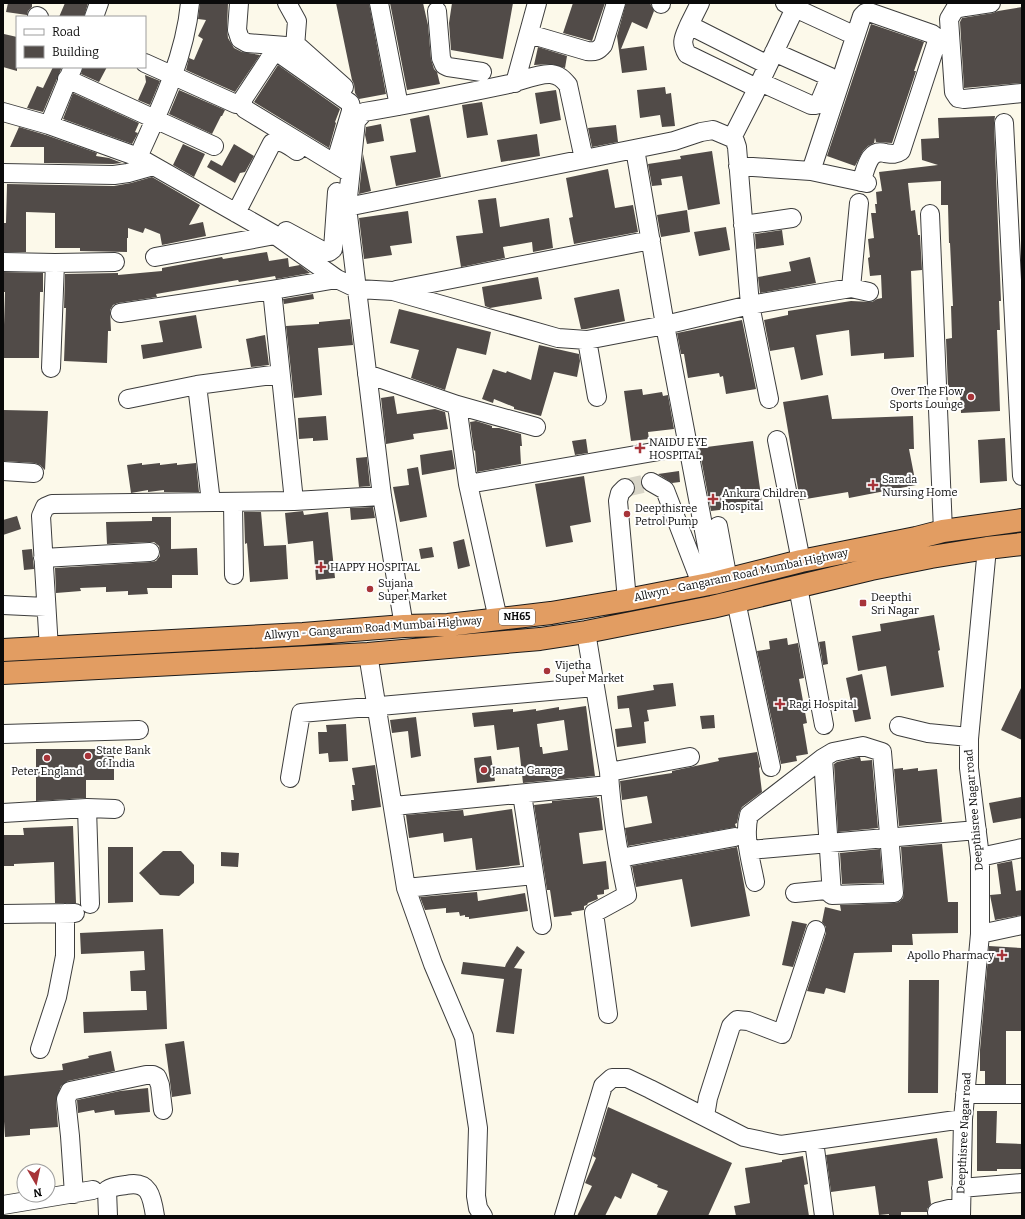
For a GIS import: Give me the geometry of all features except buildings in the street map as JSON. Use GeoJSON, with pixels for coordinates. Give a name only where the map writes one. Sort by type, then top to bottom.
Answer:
{"type":"FeatureCollection","features":[{"type":"Feature","properties":{"kind":"highway","name":"Allwyn - Gangaram Road Mumbai Highway"},"geometry":{"type":"LineString","coordinates":[[3,650],[49,649],[302,634],[404,626],[448,625],[551,613],[714,583],[801,561],[916,538],[943,531],[981,524],[1022,520]]}},
{"type":"Feature","properties":{"kind":"highway","name":"Allwyn - Gangaram Road Mumbai Highway"},"geometry":{"type":"LineString","coordinates":[[3,672],[368,654],[540,639],[586,632],[712,607],[871,569],[931,557],[1022,544]]}},
{"type":"Feature","properties":{"kind":"street"},"geometry":{"type":"LineString","coordinates":[[94,16],[100,3]]}},
{"type":"Feature","properties":{"kind":"street"},"geometry":{"type":"LineString","coordinates":[[138,157],[156,119],[172,76],[185,35],[190,3]]}},
{"type":"Feature","properties":{"kind":"street"},"geometry":{"type":"LineString","coordinates":[[239,3],[237,30],[240,39],[247,43],[300,47],[344,87],[364,112]]}},
{"type":"Feature","properties":{"kind":"street"},"geometry":{"type":"LineString","coordinates":[[287,3],[297,21],[295,46]]}},
{"type":"Feature","properties":{"kind":"street"},"geometry":{"type":"LineString","coordinates":[[379,3],[399,106]]}},
{"type":"Feature","properties":{"kind":"street"},"geometry":{"type":"LineString","coordinates":[[515,83],[537,3]]}},
{"type":"Feature","properties":{"kind":"street"},"geometry":{"type":"LineString","coordinates":[[529,34],[595,52],[603,45],[616,3]]}},
{"type":"Feature","properties":{"kind":"street"},"geometry":{"type":"LineString","coordinates":[[700,3],[683,39],[683,48],[687,54],[759,85],[811,105],[816,105],[820,101],[859,3]]}},
{"type":"Feature","properties":{"kind":"street"},"geometry":{"type":"LineString","coordinates":[[991,3],[955,9],[949,19],[954,92],[958,98],[964,99],[1022,93]]}},
{"type":"Feature","properties":{"kind":"street"},"geometry":{"type":"LineString","coordinates":[[732,138],[771,58],[790,6],[847,32]]}},
{"type":"Feature","properties":{"kind":"street"},"geometry":{"type":"LineString","coordinates":[[437,11],[443,63],[448,67],[477,72],[470,92]]}},
{"type":"Feature","properties":{"kind":"street"},"geometry":{"type":"LineString","coordinates":[[738,166],[813,165],[864,179],[869,158],[873,154],[881,152],[892,154],[901,151],[937,41],[936,37],[932,34],[869,12],[862,16],[813,165]]}},
{"type":"Feature","properties":{"kind":"street"},"geometry":{"type":"LineString","coordinates":[[689,25],[771,58],[830,77]]}},
{"type":"Feature","properties":{"kind":"street"},"geometry":{"type":"LineString","coordinates":[[343,168],[245,109],[243,106],[243,99],[272,55],[280,54],[350,103],[351,107],[343,168],[382,496],[404,626]]}},
{"type":"Feature","properties":{"kind":"street"},"geometry":{"type":"LineString","coordinates":[[146,63],[236,104]]}},
{"type":"Feature","properties":{"kind":"street"},"geometry":{"type":"LineString","coordinates":[[49,125],[70,73],[156,119],[214,146]]}},
{"type":"Feature","properties":{"kind":"street"},"geometry":{"type":"LineString","coordinates":[[343,168],[356,121],[364,112],[515,83],[546,74],[552,74],[562,78],[568,85],[584,159]]}},
{"type":"Feature","properties":{"kind":"street"},"geometry":{"type":"LineString","coordinates":[[3,112],[49,125],[138,157],[238,209],[269,228],[337,279],[358,288],[393,291],[558,338],[587,340],[665,325],[750,305],[851,288],[869,292]]}},
{"type":"Feature","properties":{"kind":"street"},"geometry":{"type":"LineString","coordinates":[[1004,123],[1022,476]]}},
{"type":"Feature","properties":{"kind":"street"},"geometry":{"type":"LineString","coordinates":[[347,207],[674,141],[701,132],[713,130],[732,138],[737,147],[750,305],[769,399]]}},
{"type":"Feature","properties":{"kind":"street"},"geometry":{"type":"LineString","coordinates":[[155,257],[269,228],[323,251],[329,252],[333,249],[338,180],[337,175],[282,142],[277,141],[272,143],[238,209]]}},
{"type":"Feature","properties":{"kind":"street"},"geometry":{"type":"LineString","coordinates":[[635,149],[665,325],[714,583]]}},
{"type":"Feature","properties":{"kind":"street"},"geometry":{"type":"LineString","coordinates":[[3,173],[114,175],[153,166]]}},
{"type":"Feature","properties":{"kind":"street"},"geometry":{"type":"LineString","coordinates":[[851,288],[859,203]]}},
{"type":"Feature","properties":{"kind":"street"},"geometry":{"type":"LineString","coordinates":[[930,214],[943,531]]}},
{"type":"Feature","properties":{"kind":"street"},"geometry":{"type":"LineString","coordinates":[[744,225],[792,218]]}},
{"type":"Feature","properties":{"kind":"street"},"geometry":{"type":"LineString","coordinates":[[393,291],[651,240]]}},
{"type":"Feature","properties":{"kind":"street"},"geometry":{"type":"LineString","coordinates":[[3,262],[114,262]]}},
{"type":"Feature","properties":{"kind":"street"},"geometry":{"type":"LineString","coordinates":[[51,368],[55,263]]}},
{"type":"Feature","properties":{"kind":"street"},"geometry":{"type":"LineString","coordinates":[[120,313],[337,279]]}},
{"type":"Feature","properties":{"kind":"street"},"geometry":{"type":"LineString","coordinates":[[272,290],[294,501]]}},
{"type":"Feature","properties":{"kind":"street"},"geometry":{"type":"LineString","coordinates":[[587,340],[597,397]]}},
{"type":"Feature","properties":{"kind":"street"},"geometry":{"type":"LineString","coordinates":[[128,399],[197,386],[280,374]]}},
{"type":"Feature","properties":{"kind":"street"},"geometry":{"type":"LineString","coordinates":[[367,374],[457,405],[536,427]]}},
{"type":"Feature","properties":{"kind":"street"},"geometry":{"type":"LineString","coordinates":[[197,386],[211,502]]}},
{"type":"Feature","properties":{"kind":"street"},"geometry":{"type":"LineString","coordinates":[[457,405],[468,484],[498,619]]}},
{"type":"Feature","properties":{"kind":"street"},"geometry":{"type":"LineString","coordinates":[[777,440],[801,561]]}},
{"type":"Feature","properties":{"kind":"street"},"geometry":{"type":"LineString","coordinates":[[468,484],[688,446]]}},
{"type":"Feature","properties":{"kind":"street"},"geometry":{"type":"LineString","coordinates":[[3,471],[34,474]]}},
{"type":"Feature","properties":{"kind":"street"},"geometry":{"type":"LineString","coordinates":[[651,482],[665,490],[714,583]]}},
{"type":"Feature","properties":{"kind":"street"},"geometry":{"type":"LineString","coordinates":[[625,488],[620,493],[618,501],[627,600]]}},
{"type":"Feature","properties":{"kind":"street"},"geometry":{"type":"LineString","coordinates":[[49,649],[41,516],[45,507],[52,504],[294,501],[382,496]]}},
{"type":"Feature","properties":{"kind":"street"},"geometry":{"type":"LineString","coordinates":[[233,502],[234,575]]}},
{"type":"Feature","properties":{"kind":"street"},"geometry":{"type":"LineString","coordinates":[[714,583],[718,526]]}},
{"type":"Feature","properties":{"kind":"street","name":"Deepthisree Nagar road"},"geometry":{"type":"LineString","coordinates":[[961,1212],[963,1119],[980,934],[980,857],[968,759],[987,548]]}},
{"type":"Feature","properties":{"kind":"street"},"geometry":{"type":"LineString","coordinates":[[43,558],[150,552]]}},
{"type":"Feature","properties":{"kind":"street"},"geometry":{"type":"LineString","coordinates":[[798,587],[824,725]]}},
{"type":"Feature","properties":{"kind":"street"},"geometry":{"type":"LineString","coordinates":[[736,601],[771,767]]}},
{"type":"Feature","properties":{"kind":"street"},"geometry":{"type":"LineString","coordinates":[[3,605],[46,607]]}},
{"type":"Feature","properties":{"kind":"street"},"geometry":{"type":"LineString","coordinates":[[586,632],[620,858],[627,895],[594,913],[608,1014]]}},
{"type":"Feature","properties":{"kind":"street"},"geometry":{"type":"LineString","coordinates":[[368,654],[378,707],[406,888],[433,964],[464,1037],[469,1060],[478,1128],[476,1196],[478,1208],[483,1216]]}},
{"type":"Feature","properties":{"kind":"street"},"geometry":{"type":"LineString","coordinates":[[290,778],[301,713],[594,687]]}},
{"type":"Feature","properties":{"kind":"street"},"geometry":{"type":"LineString","coordinates":[[899,726],[928,733],[969,738]]}},
{"type":"Feature","properties":{"kind":"street"},"geometry":{"type":"LineString","coordinates":[[3,734],[139,730]]}},
{"type":"Feature","properties":{"kind":"street"},"geometry":{"type":"LineString","coordinates":[[755,882],[746,825],[749,815],[833,752],[864,746],[882,752],[894,893],[832,895],[826,890],[795,893]]}},
{"type":"Feature","properties":{"kind":"street"},"geometry":{"type":"LineString","coordinates":[[394,806],[522,794],[609,779],[690,757]]}},
{"type":"Feature","properties":{"kind":"street"},"geometry":{"type":"LineString","coordinates":[[823,758],[832,895]]}},
{"type":"Feature","properties":{"kind":"street"},"geometry":{"type":"LineString","coordinates":[[522,794],[542,925]]}},
{"type":"Feature","properties":{"kind":"street"},"geometry":{"type":"LineString","coordinates":[[40,1049],[57,997],[65,956],[77,910],[87,808]]}},
{"type":"Feature","properties":{"kind":"street"},"geometry":{"type":"LineString","coordinates":[[3,813],[87,808],[115,809]]}},
{"type":"Feature","properties":{"kind":"street"},"geometry":{"type":"LineString","coordinates":[[749,850],[977,830]]}},
{"type":"Feature","properties":{"kind":"street"},"geometry":{"type":"LineString","coordinates":[[620,858],[735,837]]}},
{"type":"Feature","properties":{"kind":"street"},"geometry":{"type":"LineString","coordinates":[[980,857],[1022,848]]}},
{"type":"Feature","properties":{"kind":"street"},"geometry":{"type":"LineString","coordinates":[[406,888],[534,875]]}},
{"type":"Feature","properties":{"kind":"street"},"geometry":{"type":"LineString","coordinates":[[3,914],[77,910]]}},
{"type":"Feature","properties":{"kind":"street"},"geometry":{"type":"LineString","coordinates":[[980,934],[1022,925]]}},
{"type":"Feature","properties":{"kind":"street"},"geometry":{"type":"LineString","coordinates":[[703,1115],[706,1110],[708,1098],[731,1026],[737,1020],[748,1021],[782,1034],[816,930]]}},
{"type":"Feature","properties":{"kind":"street"},"geometry":{"type":"LineString","coordinates":[[74,1194],[66,1099],[70,1091],[146,1075],[153,1075],[157,1077],[160,1084],[163,1110]]}},
{"type":"Feature","properties":{"kind":"street"},"geometry":{"type":"LineString","coordinates":[[564,1216],[604,1086],[612,1078],[627,1078],[744,1137],[781,1145],[963,1119]]}},
{"type":"Feature","properties":{"kind":"street"},"geometry":{"type":"LineString","coordinates":[[965,1094],[1022,1094]]}},
{"type":"Feature","properties":{"kind":"street"},"geometry":{"type":"LineString","coordinates":[[814,1141],[824,1216]]}},
{"type":"Feature","properties":{"kind":"street"},"geometry":{"type":"LineString","coordinates":[[961,1188],[1022,1183]]}},
{"type":"Feature","properties":{"kind":"street"},"geometry":{"type":"LineString","coordinates":[[108,1216],[108,1190],[111,1187],[137,1184],[148,1190],[154,1207],[155,1216]]}},
{"type":"Feature","properties":{"kind":"street"},"geometry":{"type":"LineString","coordinates":[[3,1205],[93,1190]]}},
{"type":"Feature","properties":{"kind":"street"},"geometry":{"type":"LineString","coordinates":[[937,1212],[949,1208],[961,1212]]}},
{"type":"Feature","properties":{"kind":"tunnel"},"geometry":{"type":"LineString","coordinates":[[625,488],[651,482]]}},
{"type":"Feature","properties":{"kind":"place","name":"Over The Flow Sports Lounge"},"geometry":{"type":"Point","coordinates":[971,397]}},
{"type":"Feature","properties":{"kind":"place","name":"NAIDU EYE HOSPITAL"},"geometry":{"type":"Point","coordinates":[640,448]}},
{"type":"Feature","properties":{"kind":"place","name":"Sarada Nursing Home"},"geometry":{"type":"Point","coordinates":[873,485]}},
{"type":"Feature","properties":{"kind":"place","name":"Ankura Children hospital"},"geometry":{"type":"Point","coordinates":[713,499]}},
{"type":"Feature","properties":{"kind":"place","name":"Deepthisree Petrol Pump"},"geometry":{"type":"Point","coordinates":[627,514]}},
{"type":"Feature","properties":{"kind":"place","name":"HAPPY HOSPITAL"},"geometry":{"type":"Point","coordinates":[321,567]}},
{"type":"Feature","properties":{"kind":"place","name":"Sujana Super Market"},"geometry":{"type":"Point","coordinates":[370,589]}},
{"type":"Feature","properties":{"kind":"place","name":"Deepthi Sri Nagar"},"geometry":{"type":"Point","coordinates":[863,603]}},
{"type":"Feature","properties":{"kind":"place","name":"Vijetha Super Market"},"geometry":{"type":"Point","coordinates":[547,671]}},
{"type":"Feature","properties":{"kind":"place","name":"Ragi Hospital"},"geometry":{"type":"Point","coordinates":[780,704]}},
{"type":"Feature","properties":{"kind":"place","name":"State Bank of India"},"geometry":{"type":"Point","coordinates":[88,756]}},
{"type":"Feature","properties":{"kind":"place","name":"Peter England"},"geometry":{"type":"Point","coordinates":[47,758]}},
{"type":"Feature","properties":{"kind":"place","name":"Janata Garage"},"geometry":{"type":"Point","coordinates":[484,770]}},
{"type":"Feature","properties":{"kind":"place","name":"Apollo Pharmacy"},"geometry":{"type":"Point","coordinates":[1002,955]}}]}
